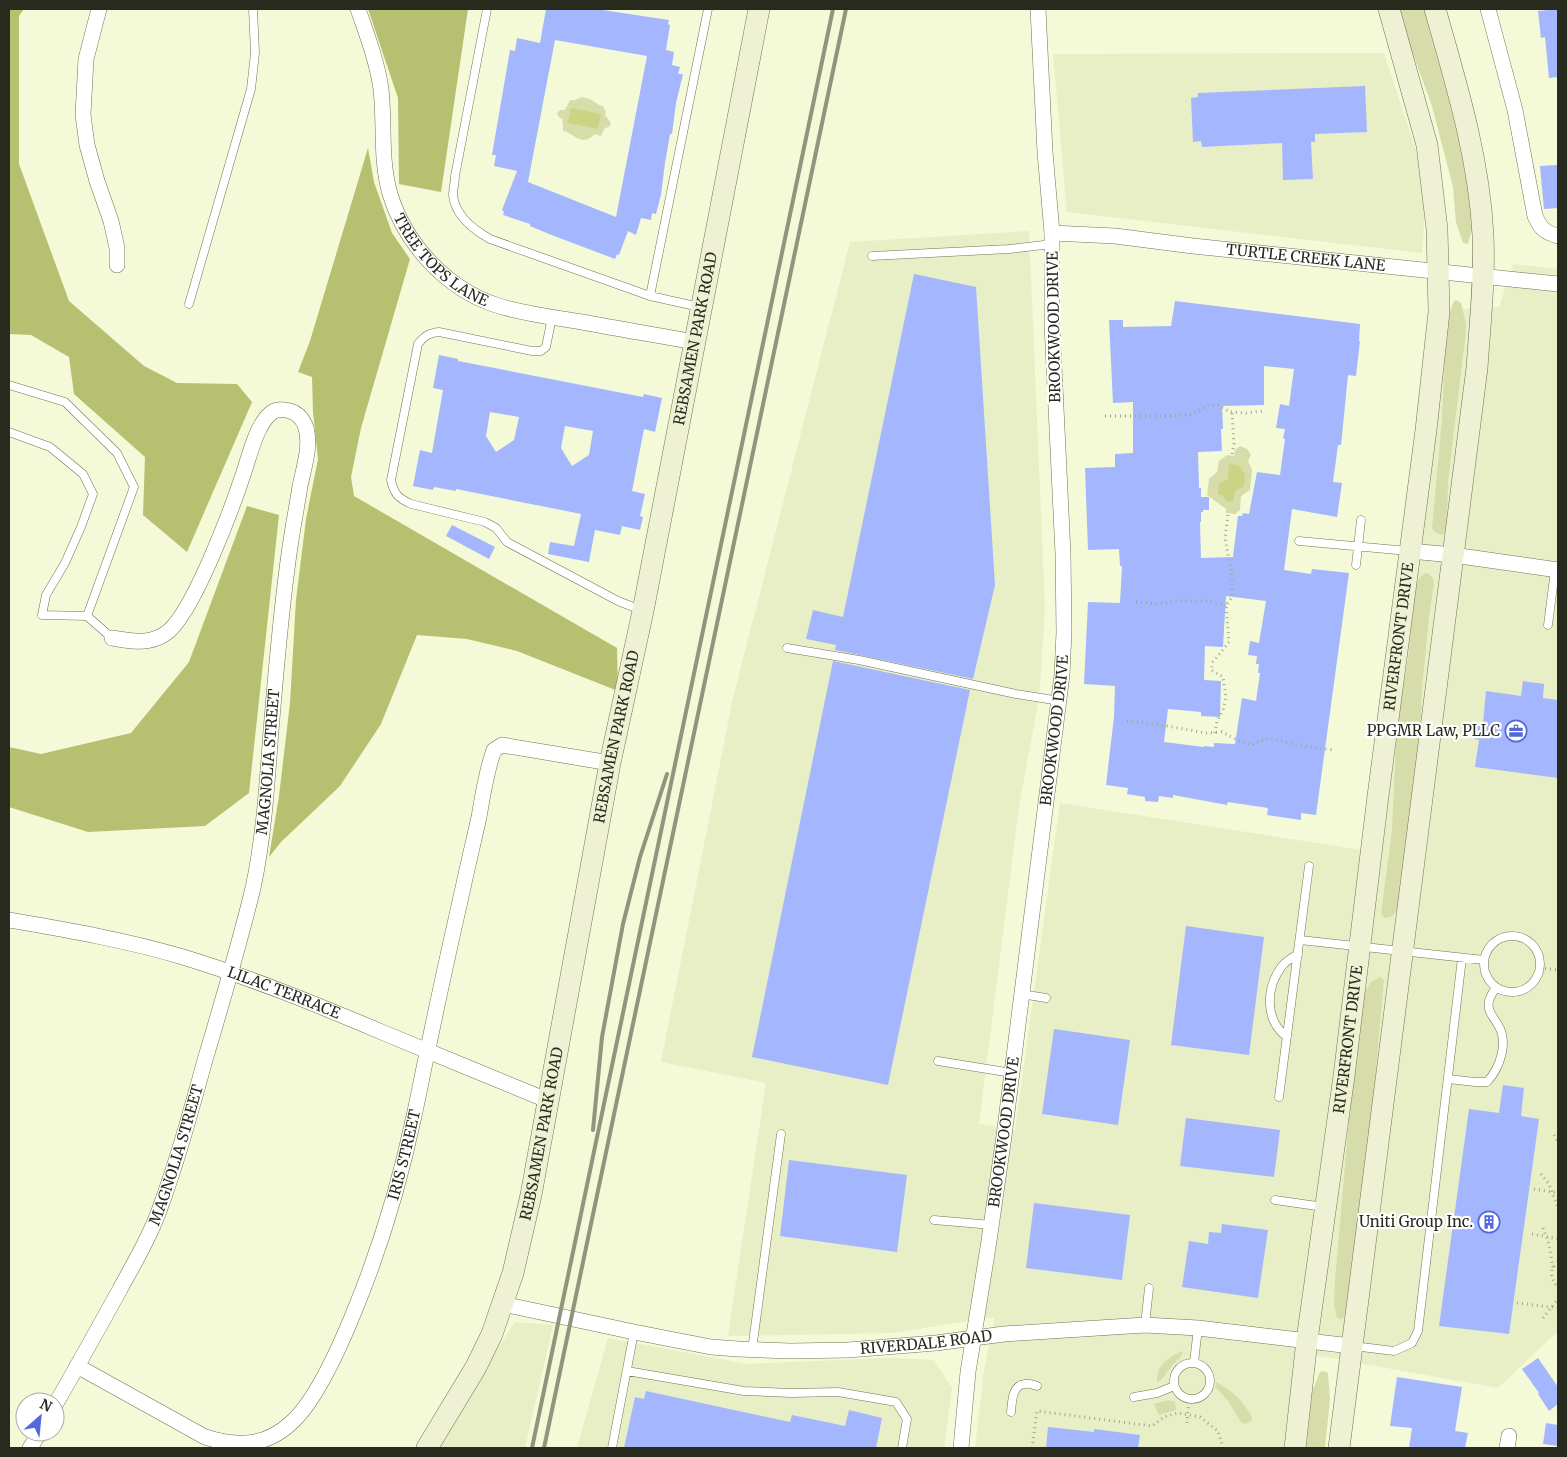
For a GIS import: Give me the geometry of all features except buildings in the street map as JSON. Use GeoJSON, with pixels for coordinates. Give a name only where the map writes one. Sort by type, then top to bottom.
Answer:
{"type":"FeatureCollection","features":[{"type":"Feature","properties":{"kind":"street"},"geometry":{"type":"LineString","coordinates":[[99,9],[86,59],[83,115],[87,145],[111,221],[117,248],[117,265]]}},
{"type":"Feature","properties":{"kind":"street","name":"TREE TOPS LANE"},"geometry":{"type":"LineString","coordinates":[[358,9],[375,63],[380,88],[383,156],[390,194],[402,224],[418,247],[439,271],[464,290],[495,304],[552,317],[694,342]]}},
{"type":"Feature","properties":{"kind":"street","name":"REBSAMEN PARK ROAD"},"geometry":{"type":"LineString","coordinates":[[427,1448],[476,1367],[492,1334],[513,1272],[529,1205],[610,763],[643,610],[759,9]]}},
{"type":"Feature","properties":{"kind":"street","name":"BROOKWOOD DRIVE"},"geometry":{"type":"LineString","coordinates":[[960,1448],[968,1372],[992,1225],[1012,1073],[1052,743],[1060,701],[1064,632],[1063,554],[1052,324],[1052,238],[1045,152],[1038,9]]}},
{"type":"Feature","properties":{"kind":"street","name":"RIVERFRONT DRIVE"},"geometry":{"type":"LineString","coordinates":[[1295,1448],[1307,1340],[1344,1076],[1426,430],[1439,312],[1437,229],[1427,145],[1389,9]]}},
{"type":"Feature","properties":{"kind":"street"},"geometry":{"type":"LineString","coordinates":[[1338,1448],[1477,368],[1484,276],[1483,233],[1475,165],[1461,100],[1435,9]]}},
{"type":"Feature","properties":{"kind":"street"},"geometry":{"type":"LineString","coordinates":[[1488,9],[1515,110],[1535,216],[1540,227],[1548,233],[1558,236]]}},
{"type":"Feature","properties":{"kind":"street","name":"TURTLE CREEK LANE"},"geometry":{"type":"LineString","coordinates":[[1052,238],[1115,236],[1193,246],[1558,284]]}},
{"type":"Feature","properties":{"kind":"street","name":"MAGNOLIA STREET"},"geometry":{"type":"LineString","coordinates":[[62,1392],[141,1251],[158,1214],[182,1140],[253,886],[262,833],[284,591],[306,451],[307,436],[305,426],[297,414],[291,411],[277,410],[264,420],[208,564],[187,608],[174,626],[168,633],[156,639],[140,642],[112,638]]}},
{"type":"Feature","properties":{"kind":"street"},"geometry":{"type":"LineString","coordinates":[[1410,551],[1453,555],[1557,570]]}},
{"type":"Feature","properties":{"kind":"street","name":"IRIS STREET"},"geometry":{"type":"LineString","coordinates":[[77,1366],[198,1433],[232,1444],[259,1442],[276,1434],[291,1424],[304,1410],[325,1374],[346,1331],[373,1263],[398,1177],[414,1117],[487,770],[494,750],[502,745],[610,763]]}},
{"type":"Feature","properties":{"kind":"street","name":"LILAC TERRACE"},"geometry":{"type":"LineString","coordinates":[[9,920],[133,944],[182,957],[230,973],[302,999],[549,1101]]}},
{"type":"Feature","properties":{"kind":"street","name":"RIVERDALE ROAD"},"geometry":{"type":"LineString","coordinates":[[503,1304],[634,1332],[711,1346],[752,1350],[848,1350],[936,1343],[1004,1334],[1145,1325],[1198,1328],[1351,1346]]}},
{"type":"Feature","properties":{"kind":"lane"},"geometry":{"type":"LineString","coordinates":[[189,304],[251,88],[255,53],[253,9]]}},
{"type":"Feature","properties":{"kind":"lane"},"geometry":{"type":"LineString","coordinates":[[487,9],[455,176],[453,194],[456,208],[478,232],[490,239],[650,296],[700,307]]}},
{"type":"Feature","properties":{"kind":"lane"},"geometry":{"type":"LineString","coordinates":[[650,296],[708,9]]}},
{"type":"Feature","properties":{"kind":"lane"},"geometry":{"type":"LineString","coordinates":[[872,256],[1009,249],[1052,238]]}},
{"type":"Feature","properties":{"kind":"lane"},"geometry":{"type":"LineString","coordinates":[[552,317],[546,347],[541,352],[439,332],[430,333],[424,337],[418,344],[391,480],[393,490],[400,499],[411,504],[485,522],[496,528],[508,542],[618,601],[643,610]]}},
{"type":"Feature","properties":{"kind":"lane"},"geometry":{"type":"LineString","coordinates":[[9,384],[65,402],[117,453],[134,487],[87,616]]}},
{"type":"Feature","properties":{"kind":"lane"},"geometry":{"type":"LineString","coordinates":[[9,432],[50,447],[83,474],[93,494],[65,563],[46,595],[42,615],[87,616],[112,638]]}},
{"type":"Feature","properties":{"kind":"lane"},"geometry":{"type":"LineString","coordinates":[[1356,565],[1362,520]]}},
{"type":"Feature","properties":{"kind":"lane"},"geometry":{"type":"LineString","coordinates":[[1299,540],[1410,551]]}},
{"type":"Feature","properties":{"kind":"lane"},"geometry":{"type":"LineString","coordinates":[[1548,625],[1557,570]]}},
{"type":"Feature","properties":{"kind":"lane"},"geometry":{"type":"LineString","coordinates":[[787,648],[859,660],[1016,694],[1060,701]]}},
{"type":"Feature","properties":{"kind":"lane"},"geometry":{"type":"LineString","coordinates":[[1280,1097],[1309,866]]}},
{"type":"Feature","properties":{"kind":"lane"},"geometry":{"type":"LineString","coordinates":[[1509,935],[1518,936],[1527,939],[1539,953],[1540,968],[1536,980],[1529,987],[1511,992],[1496,987],[1488,978],[1484,969],[1486,951],[1492,943],[1500,938],[1509,935]]}},
{"type":"Feature","properties":{"kind":"lane"},"geometry":{"type":"LineString","coordinates":[[1300,940],[1484,960]]}},
{"type":"Feature","properties":{"kind":"lane"},"geometry":{"type":"LineString","coordinates":[[1287,1037],[1279,1031],[1272,1016],[1269,995],[1283,964],[1298,954]]}},
{"type":"Feature","properties":{"kind":"lane"},"geometry":{"type":"LineString","coordinates":[[1351,1346],[1394,1351],[1412,1343],[1418,1331],[1462,958]]}},
{"type":"Feature","properties":{"kind":"lane"},"geometry":{"type":"LineString","coordinates":[[1448,1079],[1487,1082],[1494,1075],[1504,1045],[1500,1026],[1489,1014],[1489,1000],[1496,987]]}},
{"type":"Feature","properties":{"kind":"lane"},"geometry":{"type":"LineString","coordinates":[[1021,994],[1046,998]]}},
{"type":"Feature","properties":{"kind":"lane"},"geometry":{"type":"LineString","coordinates":[[938,1061],[1012,1073]]}},
{"type":"Feature","properties":{"kind":"lane"},"geometry":{"type":"LineString","coordinates":[[752,1350],[781,1134]]}},
{"type":"Feature","properties":{"kind":"lane"},"geometry":{"type":"LineString","coordinates":[[1275,1200],[1326,1207]]}},
{"type":"Feature","properties":{"kind":"lane"},"geometry":{"type":"LineString","coordinates":[[934,1220],[992,1225]]}},
{"type":"Feature","properties":{"kind":"lane"},"geometry":{"type":"LineString","coordinates":[[1145,1325],[1149,1288]]}},
{"type":"Feature","properties":{"kind":"lane"},"geometry":{"type":"LineString","coordinates":[[1194,1362],[1198,1328]]}},
{"type":"Feature","properties":{"kind":"lane"},"geometry":{"type":"LineString","coordinates":[[612,1448],[634,1332]]}},
{"type":"Feature","properties":{"kind":"lane"},"geometry":{"type":"LineString","coordinates":[[1194,1362],[1205,1368],[1208,1372],[1210,1384],[1199,1398],[1189,1399],[1181,1396],[1174,1386],[1174,1374],[1182,1365],[1194,1362]]}},
{"type":"Feature","properties":{"kind":"lane"},"geometry":{"type":"LineString","coordinates":[[627,1371],[744,1391],[838,1392],[896,1402],[906,1419],[902,1448]]}},
{"type":"Feature","properties":{"kind":"lane"},"geometry":{"type":"LineString","coordinates":[[1011,1412],[1012,1395],[1018,1387],[1024,1384],[1037,1386]]}},
{"type":"Feature","properties":{"kind":"lane"},"geometry":{"type":"LineString","coordinates":[[1134,1398],[1157,1393],[1174,1386]]}},
{"type":"Feature","properties":{"kind":"path"},"geometry":{"type":"LineString","coordinates":[[1105,416],[1189,415],[1210,405],[1232,412],[1263,411]]}},
{"type":"Feature","properties":{"kind":"path"},"geometry":{"type":"LineString","coordinates":[[1232,412],[1234,444],[1232,454]]}},
{"type":"Feature","properties":{"kind":"path"},"geometry":{"type":"LineString","coordinates":[[1215,733],[1217,721],[1223,710],[1226,697],[1223,678],[1211,670],[1214,662],[1229,642],[1226,605],[1232,596],[1232,576],[1225,538],[1228,515]]}},
{"type":"Feature","properties":{"kind":"path"},"geometry":{"type":"LineString","coordinates":[[1136,602],[1158,604],[1179,601],[1206,601],[1226,605]]}},
{"type":"Feature","properties":{"kind":"path"},"geometry":{"type":"LineString","coordinates":[[1127,721],[1206,733],[1222,732],[1239,741],[1253,745],[1270,738],[1302,746],[1334,750]]}},
{"type":"Feature","properties":{"kind":"path"},"geometry":{"type":"LineString","coordinates":[[1540,968],[1558,970]]}},
{"type":"Feature","properties":{"kind":"path"},"geometry":{"type":"LineString","coordinates":[[1554,1135],[1558,1142]]}},
{"type":"Feature","properties":{"kind":"path"},"geometry":{"type":"LineString","coordinates":[[1541,1174],[1549,1184],[1558,1208]]}},
{"type":"Feature","properties":{"kind":"path"},"geometry":{"type":"LineString","coordinates":[[1534,1189],[1558,1193]]}},
{"type":"Feature","properties":{"kind":"path"},"geometry":{"type":"LineString","coordinates":[[1543,1228],[1549,1244],[1553,1268],[1552,1278],[1558,1287]]}},
{"type":"Feature","properties":{"kind":"path"},"geometry":{"type":"LineString","coordinates":[[1532,1234],[1558,1239]]}},
{"type":"Feature","properties":{"kind":"path"},"geometry":{"type":"LineString","coordinates":[[1553,1268],[1558,1262]]}},
{"type":"Feature","properties":{"kind":"path"},"geometry":{"type":"LineString","coordinates":[[1543,1318],[1558,1299]]}},
{"type":"Feature","properties":{"kind":"path"},"geometry":{"type":"LineString","coordinates":[[1517,1303],[1558,1308]]}},
{"type":"Feature","properties":{"kind":"path"},"geometry":{"type":"LineString","coordinates":[[1187,1423],[1189,1399]]}},
{"type":"Feature","properties":{"kind":"path"},"geometry":{"type":"LineString","coordinates":[[1032,1448],[1037,1411],[1152,1426],[1164,1417],[1178,1413],[1200,1417],[1218,1432],[1223,1448]]}},
{"type":"Feature","properties":{"kind":"shaded area"},"geometry":{"type":"Polygon","coordinates":[[[9,9],[24,9],[19,16],[19,164],[69,301],[144,366],[177,383],[237,384],[252,402],[187,552],[143,515],[145,457],[74,394],[69,357],[31,335],[9,334],[9,9]]]}},
{"type":"Feature","properties":{"kind":"shaded area"},"geometry":{"type":"Polygon","coordinates":[[[368,9],[468,9],[441,192],[399,184],[398,98],[368,9]]]}},
{"type":"Feature","properties":{"kind":"shaded area"},"geometry":{"type":"Polygon","coordinates":[[[1399,9],[1428,9],[1468,169],[1472,230],[1468,244],[1463,243],[1456,222],[1453,187],[1432,106],[1399,9]]]}},
{"type":"Feature","properties":{"kind":"shaded area"},"geometry":{"type":"Polygon","coordinates":[[[1384,53],[1420,163],[1425,208],[1422,253],[1067,212],[1053,54],[1384,53]]]}},
{"type":"Feature","properties":{"kind":"shaded area"},"geometry":{"type":"Polygon","coordinates":[[[582,97],[592,100],[606,110],[605,115],[611,123],[609,127],[605,128],[601,136],[595,134],[586,140],[582,140],[563,131],[563,120],[557,113],[560,110],[565,110],[570,100],[582,97]]]}},
{"type":"Feature","properties":{"kind":"shaded area"},"geometry":{"type":"Polygon","coordinates":[[[571,108],[601,114],[598,129],[568,123],[571,108]]]}},
{"type":"Feature","properties":{"kind":"shaded area"},"geometry":{"type":"Polygon","coordinates":[[[368,148],[374,182],[392,233],[410,259],[361,428],[351,477],[354,496],[617,648],[618,691],[517,651],[467,639],[417,635],[381,724],[340,786],[281,842],[269,857],[279,796],[290,703],[296,600],[306,519],[318,459],[313,412],[312,377],[298,372],[310,341],[368,148]]]}},
{"type":"Feature","properties":{"kind":"shaded area"},"geometry":{"type":"Polygon","coordinates":[[[1029,231],[1045,609],[1039,698],[1019,806],[979,1124],[1015,1130],[1060,803],[1362,850],[1406,519],[1429,311],[1499,307],[1513,264],[1558,269],[1558,1331],[1498,1388],[1297,1352],[1285,1448],[975,1448],[984,1370],[995,1317],[892,1333],[728,1336],[766,1083],[661,1062],[733,698],[850,242],[1029,231]]]}},
{"type":"Feature","properties":{"kind":"shaded area"},"geometry":{"type":"Polygon","coordinates":[[[1456,300],[1461,303],[1466,324],[1448,481],[1447,528],[1445,533],[1441,535],[1432,528],[1442,419],[1446,329],[1448,316],[1456,300]]]}},
{"type":"Feature","properties":{"kind":"shaded area"},"geometry":{"type":"Polygon","coordinates":[[[1240,446],[1247,449],[1251,455],[1248,461],[1252,470],[1250,490],[1241,496],[1240,510],[1235,514],[1226,513],[1226,509],[1207,495],[1209,479],[1217,472],[1219,461],[1227,455],[1234,456],[1235,450],[1240,446]]]}},
{"type":"Feature","properties":{"kind":"shaded area"},"geometry":{"type":"Polygon","coordinates":[[[1229,464],[1238,465],[1245,474],[1244,486],[1235,491],[1233,502],[1227,501],[1222,495],[1218,495],[1219,484],[1228,479],[1229,464]]]}},
{"type":"Feature","properties":{"kind":"shaded area"},"geometry":{"type":"Polygon","coordinates":[[[247,506],[279,515],[249,793],[205,826],[88,832],[9,807],[9,747],[41,754],[131,733],[189,662],[247,506]]]}},
{"type":"Feature","properties":{"kind":"shaded area"},"geometry":{"type":"Polygon","coordinates":[[[1425,573],[1433,578],[1434,584],[1422,689],[1418,777],[1399,906],[1393,916],[1385,918],[1381,914],[1392,830],[1397,723],[1408,660],[1415,587],[1420,577],[1425,573]]]}},
{"type":"Feature","properties":{"kind":"shaded area"},"geometry":{"type":"Polygon","coordinates":[[[1380,977],[1384,980],[1367,1169],[1347,1312],[1342,1319],[1337,1318],[1334,1305],[1335,1281],[1352,1084],[1364,994],[1371,982],[1380,977]]]}},
{"type":"Feature","properties":{"kind":"shaded area"},"geometry":{"type":"Polygon","coordinates":[[[515,1322],[553,1325],[525,1448],[437,1448],[479,1378],[515,1322]]]}},
{"type":"Feature","properties":{"kind":"shaded area"},"geometry":{"type":"Polygon","coordinates":[[[608,1338],[747,1364],[885,1358],[934,1360],[952,1388],[944,1448],[577,1448],[608,1338]]]}},
{"type":"Feature","properties":{"kind":"shaded area"},"geometry":{"type":"Polygon","coordinates":[[[1183,1351],[1180,1358],[1157,1383],[1159,1371],[1164,1362],[1183,1351]]]}},
{"type":"Feature","properties":{"kind":"shaded area"},"geometry":{"type":"Polygon","coordinates":[[[1320,1372],[1328,1373],[1330,1399],[1325,1448],[1306,1448],[1312,1392],[1320,1372]]]}},
{"type":"Feature","properties":{"kind":"shaded area"},"geometry":{"type":"Polygon","coordinates":[[[1216,1382],[1232,1392],[1241,1401],[1252,1417],[1251,1421],[1245,1424],[1241,1422],[1228,1401],[1215,1387],[1216,1382]]]}},
{"type":"Feature","properties":{"kind":"shaded area"},"geometry":{"type":"Polygon","coordinates":[[[1168,1400],[1175,1402],[1176,1410],[1159,1415],[1154,1404],[1168,1400]]]}},
{"type":"Feature","properties":{"kind":"railway"},"geometry":{"type":"LineString","coordinates":[[532,1448],[833,9]]}},
{"type":"Feature","properties":{"kind":"railway"},"geometry":{"type":"LineString","coordinates":[[544,1448],[846,9]]}},
{"type":"Feature","properties":{"kind":"railway"},"geometry":{"type":"LineString","coordinates":[[593,1130],[602,1037],[623,924],[640,857],[667,774]]}},
{"type":"Feature","properties":{"kind":"place","name":"PPGMR Law, PLLC"},"geometry":{"type":"Point","coordinates":[1516,731]}},
{"type":"Feature","properties":{"kind":"place","name":"Uniti Group Inc."},"geometry":{"type":"Point","coordinates":[1489,1222]}}]}
